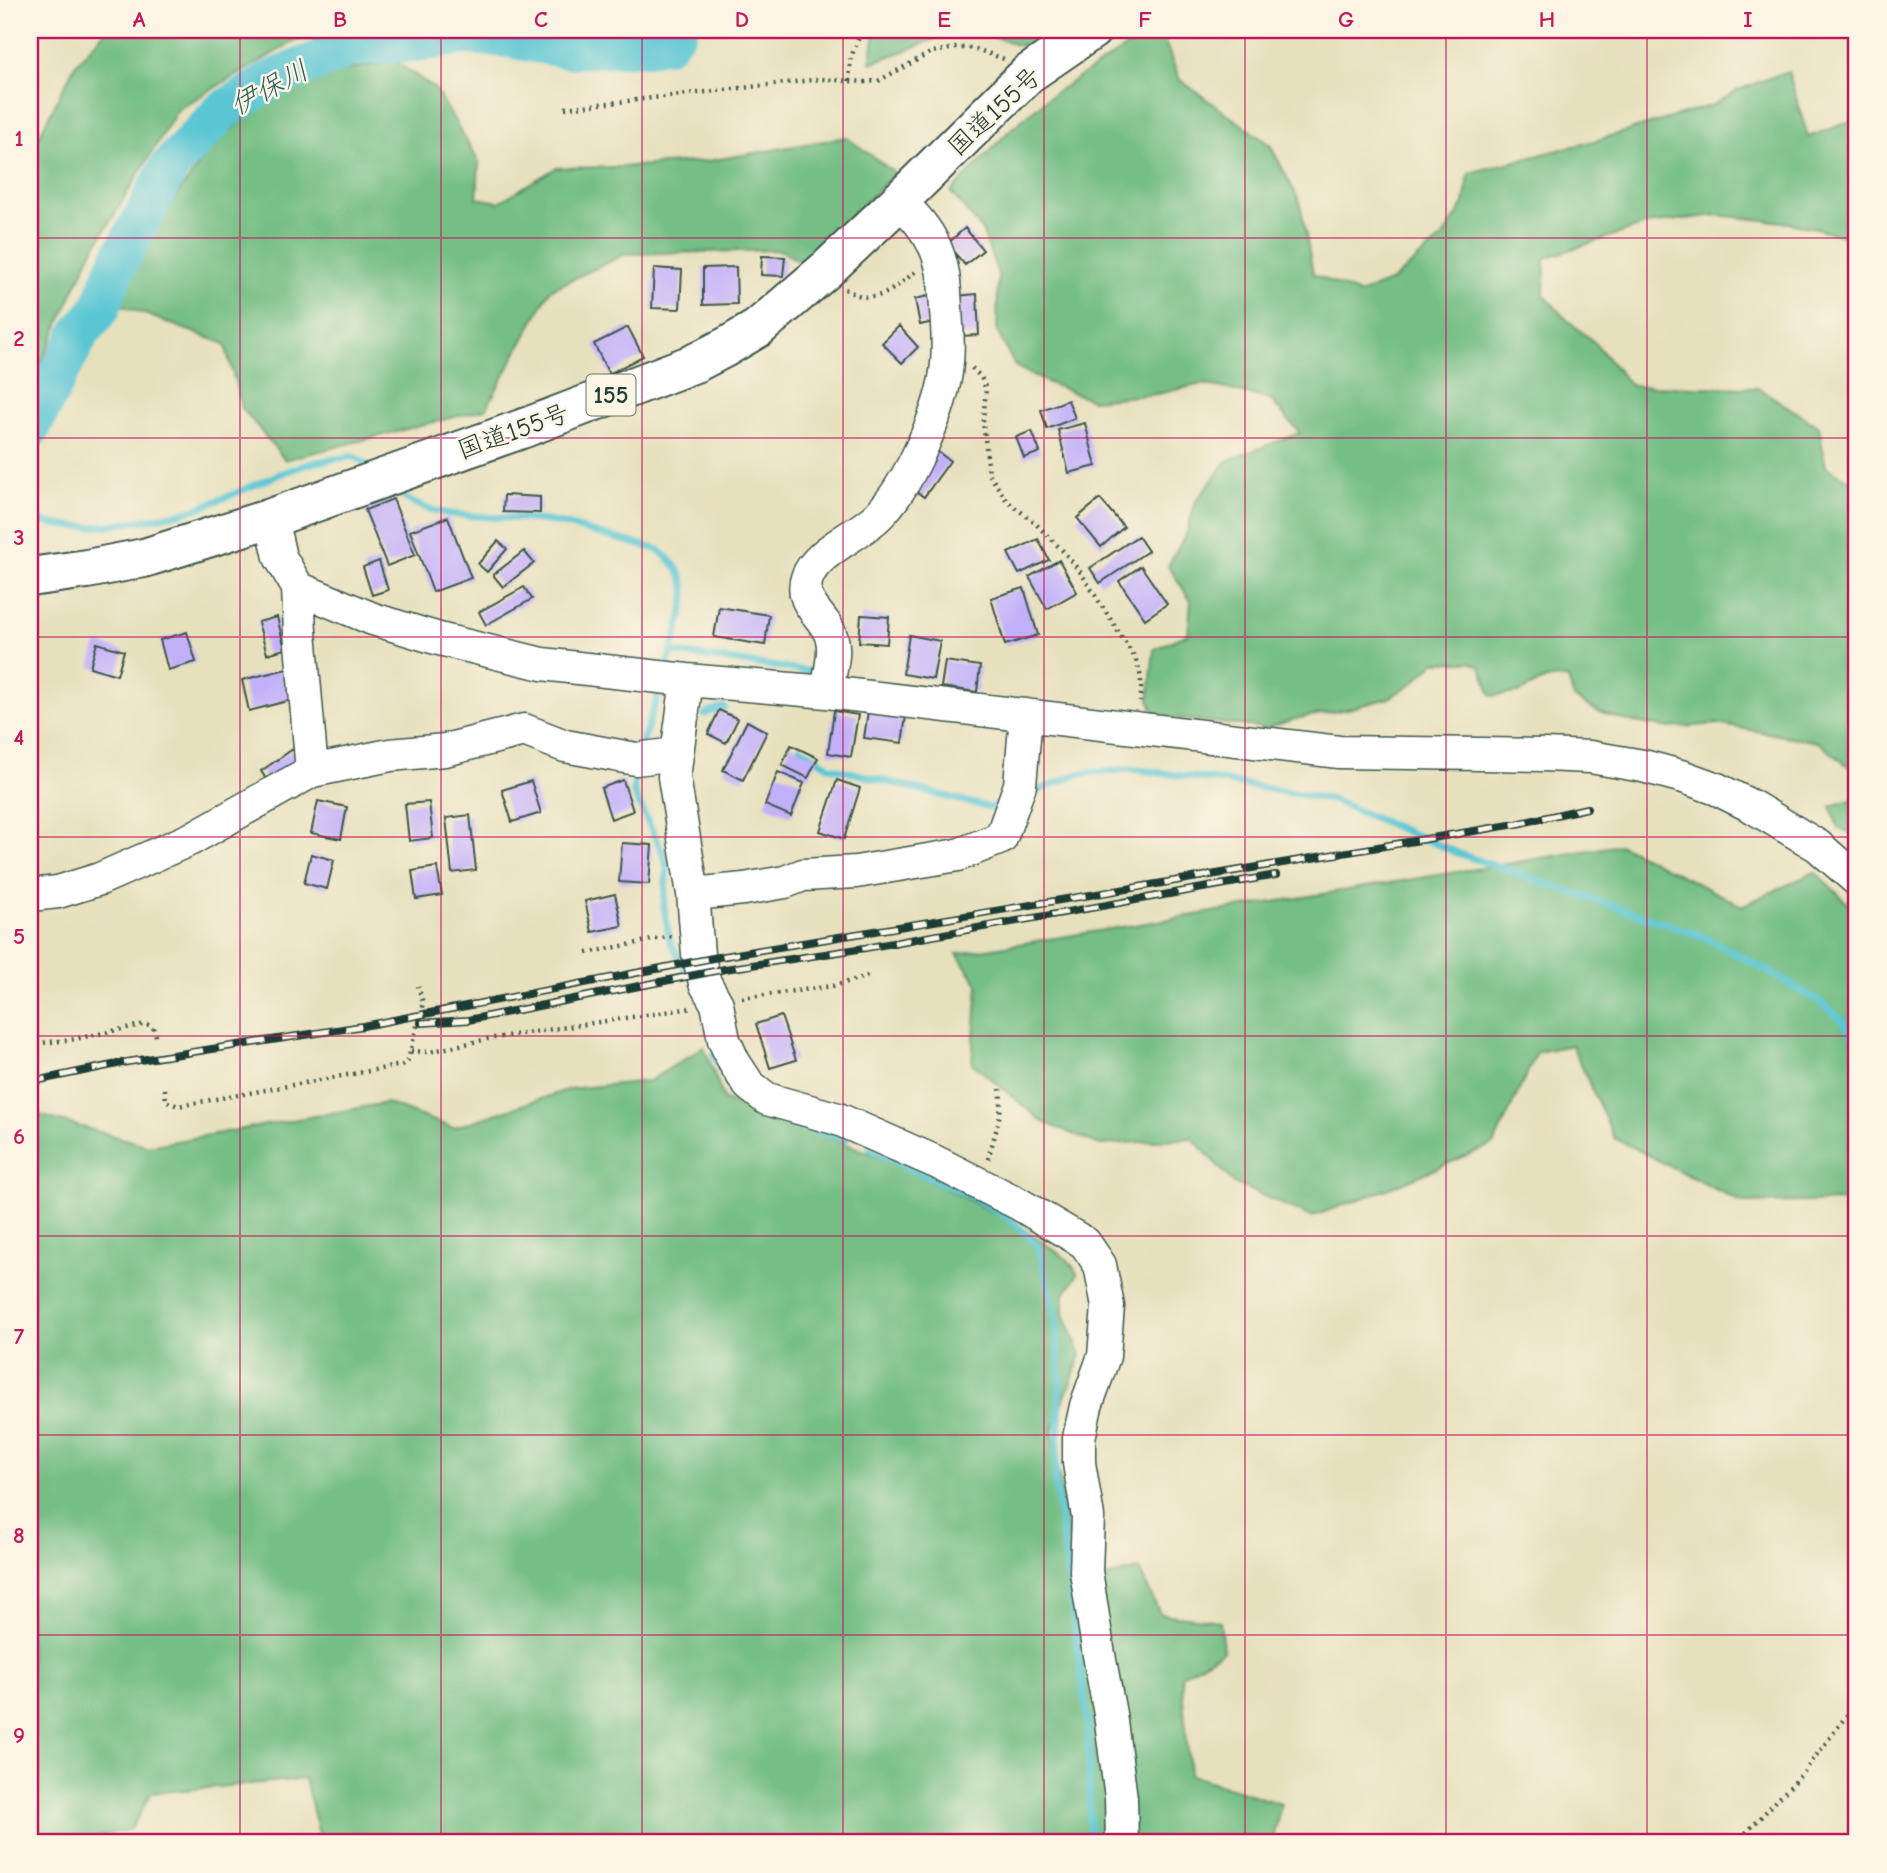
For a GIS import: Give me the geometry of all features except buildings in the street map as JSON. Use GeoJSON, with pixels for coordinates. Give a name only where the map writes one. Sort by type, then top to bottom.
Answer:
{"type":"FeatureCollection","features":[{"type":"Feature","properties":{"kind":"highway","name":"国道155号"},"geometry":{"type":"LineString","coordinates":[[30,577],[144,558],[271,518],[527,427],[695,363],[758,328],[787,305],[899,201],[1028,74],[1092,30]]}},
{"type":"Feature","properties":{"kind":"street"},"geometry":{"type":"LineString","coordinates":[[827,692],[833,642],[829,630],[806,600],[804,588],[807,576],[826,554],[878,517],[892,500],[917,458],[932,425],[947,364],[945,286],[938,255],[926,229],[899,201]]}},
{"type":"Feature","properties":{"kind":"street"},"geometry":{"type":"LineString","coordinates":[[271,518],[280,557],[298,588],[312,771]]}},
{"type":"Feature","properties":{"kind":"street"},"geometry":{"type":"LineString","coordinates":[[298,588],[373,619],[465,646],[542,664],[827,692],[1339,752],[1590,757],[1643,766],[1717,789],[1753,807],[1818,846],[1857,880]]}},
{"type":"Feature","properties":{"kind":"street"},"geometry":{"type":"LineString","coordinates":[[687,680],[674,778],[693,894],[698,954],[705,983],[717,1004],[724,1040],[749,1086],[767,1099],[838,1119],[936,1162],[1019,1204],[1085,1242],[1100,1265],[1108,1306],[1104,1356],[1086,1406],[1079,1438],[1079,1462],[1088,1517],[1086,1571],[1110,1714],[1121,1798],[1122,1843]]}},
{"type":"Feature","properties":{"kind":"street"},"geometry":{"type":"LineString","coordinates":[[693,894],[785,882],[803,875],[856,872],[958,855],[1001,838],[1020,785],[1026,715]]}},
{"type":"Feature","properties":{"kind":"street"},"geometry":{"type":"LineString","coordinates":[[30,895],[58,892],[100,878],[191,839],[312,771],[390,755],[445,750],[524,730],[565,746],[636,759],[676,754]]}},
{"type":"Feature","properties":{"kind":"path"},"geometry":{"type":"LineString","coordinates":[[849,81],[851,57],[862,30]]}},
{"type":"Feature","properties":{"kind":"path"},"geometry":{"type":"LineString","coordinates":[[565,108],[821,79],[878,81],[919,57],[956,48],[974,48],[1000,56],[1028,74]]}},
{"type":"Feature","properties":{"kind":"path"},"geometry":{"type":"LineString","coordinates":[[827,269],[842,287],[853,294],[878,296],[888,294],[938,255]]}},
{"type":"Feature","properties":{"kind":"path"},"geometry":{"type":"LineString","coordinates":[[947,364],[961,364],[973,369],[981,377],[986,389],[983,421],[989,474],[1007,501],[1034,522],[1081,573],[1135,659],[1141,672],[1142,688],[1136,727]]}},
{"type":"Feature","properties":{"kind":"path"},"geometry":{"type":"LineString","coordinates":[[587,953],[676,935],[698,936]]}},
{"type":"Feature","properties":{"kind":"path"},"geometry":{"type":"LineString","coordinates":[[411,1051],[429,1052],[487,1038],[833,986],[868,976]]}},
{"type":"Feature","properties":{"kind":"path"},"geometry":{"type":"LineString","coordinates":[[164,1089],[166,1101],[178,1106],[402,1065],[411,1051],[423,1003],[418,986]]}},
{"type":"Feature","properties":{"kind":"path"},"geometry":{"type":"LineString","coordinates":[[30,1044],[70,1040],[146,1024],[153,1027],[157,1039]]}},
{"type":"Feature","properties":{"kind":"path"},"geometry":{"type":"LineString","coordinates":[[985,1187],[987,1160],[1002,1102],[1000,1089]]}},
{"type":"Feature","properties":{"kind":"path"},"geometry":{"type":"LineString","coordinates":[[1737,1843],[1804,1772],[1857,1699]]}},
{"type":"Feature","properties":{"kind":"path"},"geometry":{"type":"LineString","coordinates":[[1306,1843],[1323,1838],[1368,1843]]}},
{"type":"Feature","properties":{"kind":"green space"},"geometry":{"type":"Polygon","coordinates":[[[106,30],[398,32],[295,41],[178,109],[90,255],[30,388],[30,145],[38,138],[75,65],[106,30]]]}},
{"type":"Feature","properties":{"kind":"green space"},"geometry":{"type":"Polygon","coordinates":[[[879,30],[957,30],[870,63],[874,38],[879,30]]]}},
{"type":"Feature","properties":{"kind":"green space"},"geometry":{"type":"Polygon","coordinates":[[[958,30],[1068,30],[1054,40],[1020,46],[986,34],[958,30]]]}},
{"type":"Feature","properties":{"kind":"green space"},"geometry":{"type":"Polygon","coordinates":[[[1153,30],[1160,30],[1180,80],[1270,145],[1300,202],[1313,274],[1359,294],[1392,281],[1443,237],[1464,204],[1469,173],[1598,140],[1713,105],[1738,90],[1788,71],[1808,137],[1857,119],[1857,249],[1847,237],[1783,222],[1716,215],[1648,224],[1545,258],[1544,295],[1565,318],[1595,343],[1631,386],[1759,388],[1819,427],[1826,467],[1857,484],[1857,773],[1818,742],[1717,724],[1669,728],[1623,720],[1599,712],[1574,698],[1568,678],[1546,679],[1518,693],[1491,696],[1481,667],[1470,662],[1435,662],[1414,682],[1389,698],[1266,728],[1157,716],[1149,700],[1154,649],[1188,634],[1191,601],[1168,566],[1187,532],[1196,501],[1228,460],[1300,433],[1271,400],[1227,389],[1202,384],[1157,394],[1092,400],[1015,366],[997,331],[998,274],[982,230],[951,192],[1011,129],[1053,94],[1153,30]]]}},
{"type":"Feature","properties":{"kind":"green space"},"geometry":{"type":"Polygon","coordinates":[[[395,61],[435,89],[479,161],[477,198],[499,202],[556,168],[708,161],[846,137],[895,173],[804,264],[780,250],[625,254],[550,290],[486,409],[285,460],[242,408],[225,344],[112,302],[158,222],[216,141],[297,79],[395,61]]]}},
{"type":"Feature","properties":{"kind":"green space"},"geometry":{"type":"Polygon","coordinates":[[[1857,798],[1857,835],[1838,828],[1831,806],[1857,798]]]}},
{"type":"Feature","properties":{"kind":"green space"},"geometry":{"type":"Polygon","coordinates":[[[1621,845],[1742,906],[1815,872],[1857,912],[1857,1201],[1743,1203],[1614,1138],[1572,1045],[1537,1052],[1494,1144],[1390,1188],[1311,1217],[1234,1183],[1192,1138],[1100,1145],[1043,1122],[972,1063],[978,984],[957,954],[1621,845]]]}},
{"type":"Feature","properties":{"kind":"green space"},"geometry":{"type":"Polygon","coordinates":[[[704,1047],[724,1100],[809,1129],[906,1168],[1020,1226],[1068,1260],[1078,1274],[1064,1294],[1064,1314],[1081,1355],[1052,1431],[1077,1585],[1139,1569],[1160,1614],[1220,1621],[1223,1651],[1181,1676],[1190,1775],[1281,1804],[1272,1843],[321,1843],[305,1779],[151,1793],[131,1829],[69,1843],[41,1843],[30,1837],[30,1115],[36,1114],[149,1146],[386,1103],[453,1128],[570,1089],[649,1081],[704,1047]]]}},
{"type":"Feature","properties":{"kind":"waterway","name":"伊保川"},"geometry":{"type":"LineString","coordinates":[[30,429],[80,333],[100,309],[115,269],[170,166],[221,112],[271,80],[354,46],[465,35],[508,38],[569,49],[647,46],[667,43],[677,30]]}},
{"type":"Feature","properties":{"kind":"waterway"},"geometry":{"type":"LineString","coordinates":[[30,517],[74,527],[120,524],[192,510],[286,472],[324,460],[352,457],[371,469]]}},
{"type":"Feature","properties":{"kind":"waterway"},"geometry":{"type":"LineString","coordinates":[[393,489],[408,500],[443,513],[550,521],[659,550],[679,573],[685,590],[681,618],[666,669]]}},
{"type":"Feature","properties":{"kind":"waterway"},"geometry":{"type":"LineString","coordinates":[[671,652],[821,673]]}},
{"type":"Feature","properties":{"kind":"waterway"},"geometry":{"type":"LineString","coordinates":[[640,749],[662,684]]}},
{"type":"Feature","properties":{"kind":"waterway"},"geometry":{"type":"LineString","coordinates":[[705,714],[724,707]]}},
{"type":"Feature","properties":{"kind":"waterway"},"geometry":{"type":"LineString","coordinates":[[800,748],[830,767],[991,808],[1004,804]]}},
{"type":"Feature","properties":{"kind":"waterway"},"geometry":{"type":"LineString","coordinates":[[635,768],[634,793],[664,855],[667,869],[664,907],[670,941],[689,974]]}},
{"type":"Feature","properties":{"kind":"waterway"},"geometry":{"type":"LineString","coordinates":[[1025,796],[1078,774],[1131,769],[1223,781],[1332,800],[1460,854],[1702,936],[1823,1004],[1842,1020],[1857,1041]]}},
{"type":"Feature","properties":{"kind":"waterway"},"geometry":{"type":"LineString","coordinates":[[714,1055],[731,1090],[753,1111],[846,1139]]}},
{"type":"Feature","properties":{"kind":"waterway"},"geometry":{"type":"LineString","coordinates":[[870,1149],[983,1203],[1023,1231],[1039,1248],[1056,1318],[1060,1371],[1055,1481],[1088,1724],[1090,1843]]}},
{"type":"Feature","properties":{"kind":"railway"},"geometry":{"type":"LineString","coordinates":[[1512,825],[1587,808]]}},
{"type":"Feature","properties":{"kind":"railway"},"geometry":{"type":"LineString","coordinates":[[30,1082],[127,1062],[363,1026],[713,958],[1522,823]]}},
{"type":"Feature","properties":{"kind":"railway"},"geometry":{"type":"LineString","coordinates":[[421,1023],[468,1020],[725,969],[865,948],[1276,875]]}}]}
